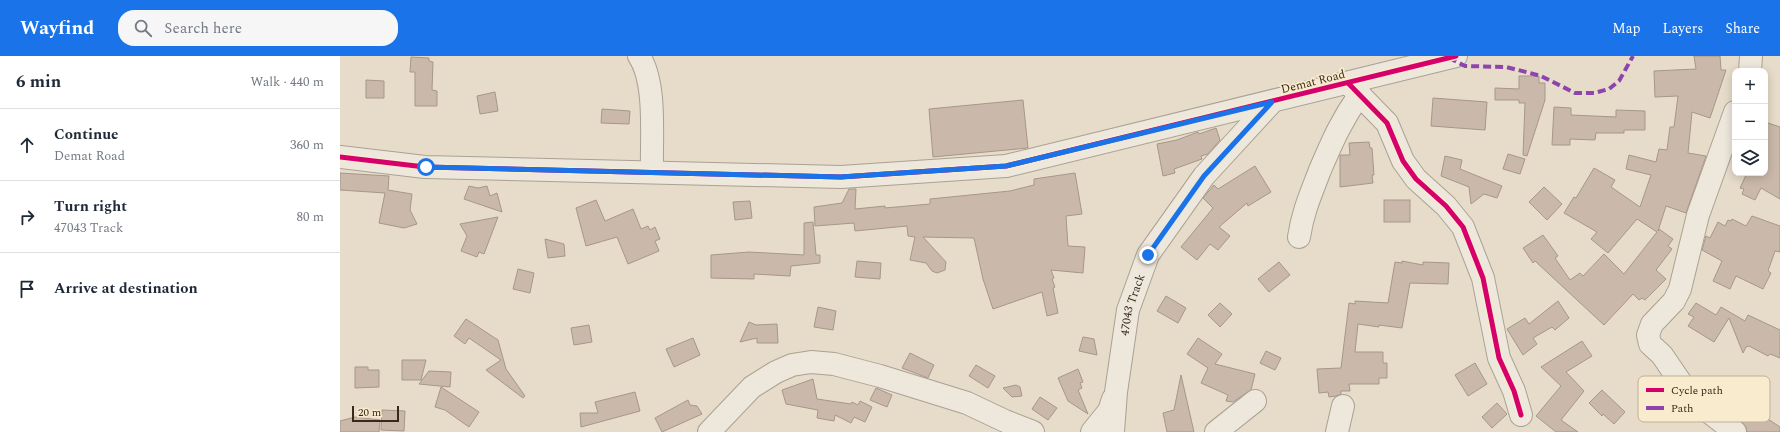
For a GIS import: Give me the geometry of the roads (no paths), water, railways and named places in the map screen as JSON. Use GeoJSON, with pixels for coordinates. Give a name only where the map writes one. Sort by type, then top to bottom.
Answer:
{"type":"FeatureCollection","features":[{"type":"Feature","properties":{"kind":"street"},"geometry":{"type":"LineString","coordinates":[[640,56],[644,63],[651,86],[652,172]]}},
{"type":"Feature","properties":{"kind":"street","name":"Demat Road"},"geometry":{"type":"LineString","coordinates":[[340,157],[426,167],[840,177],[1006,166],[1272,102],[1354,89],[1456,56]]}},
{"type":"Feature","properties":{"kind":"street"},"geometry":{"type":"LineString","coordinates":[[1750,68],[1751,56]]}},
{"type":"Feature","properties":{"kind":"street"},"geometry":{"type":"LineString","coordinates":[[1299,237],[1305,205],[1354,89],[1387,123],[1403,162],[1416,179],[1446,206],[1463,227],[1483,278],[1499,358],[1514,391],[1521,415]]}},
{"type":"Feature","properties":{"kind":"street","name":"47043 Track"},"geometry":{"type":"LineString","coordinates":[[1113,432],[1116,392],[1128,310],[1148,255],[1204,176],[1272,102]]}},
{"type":"Feature","properties":{"kind":"street"},"geometry":{"type":"LineString","coordinates":[[1676,376],[1662,356],[1650,344],[1648,335],[1652,324],[1674,301],[1680,289],[1698,215],[1732,120]]}},
{"type":"Feature","properties":{"kind":"street"},"geometry":{"type":"LineString","coordinates":[[709,432],[752,387],[776,372],[792,365],[811,362],[834,364],[873,374],[967,403],[1033,432]]}},
{"type":"Feature","properties":{"kind":"street"},"geometry":{"type":"LineString","coordinates":[[1092,432],[1109,411],[1116,392]]}},
{"type":"Feature","properties":{"kind":"street"},"geometry":{"type":"LineString","coordinates":[[1216,432],[1255,401]]}},
{"type":"Feature","properties":{"kind":"street"},"geometry":{"type":"LineString","coordinates":[[1337,432],[1343,406]]}},
{"type":"Feature","properties":{"kind":"street"},"geometry":{"type":"LineString","coordinates":[[1722,422],[1735,432]]}}]}
